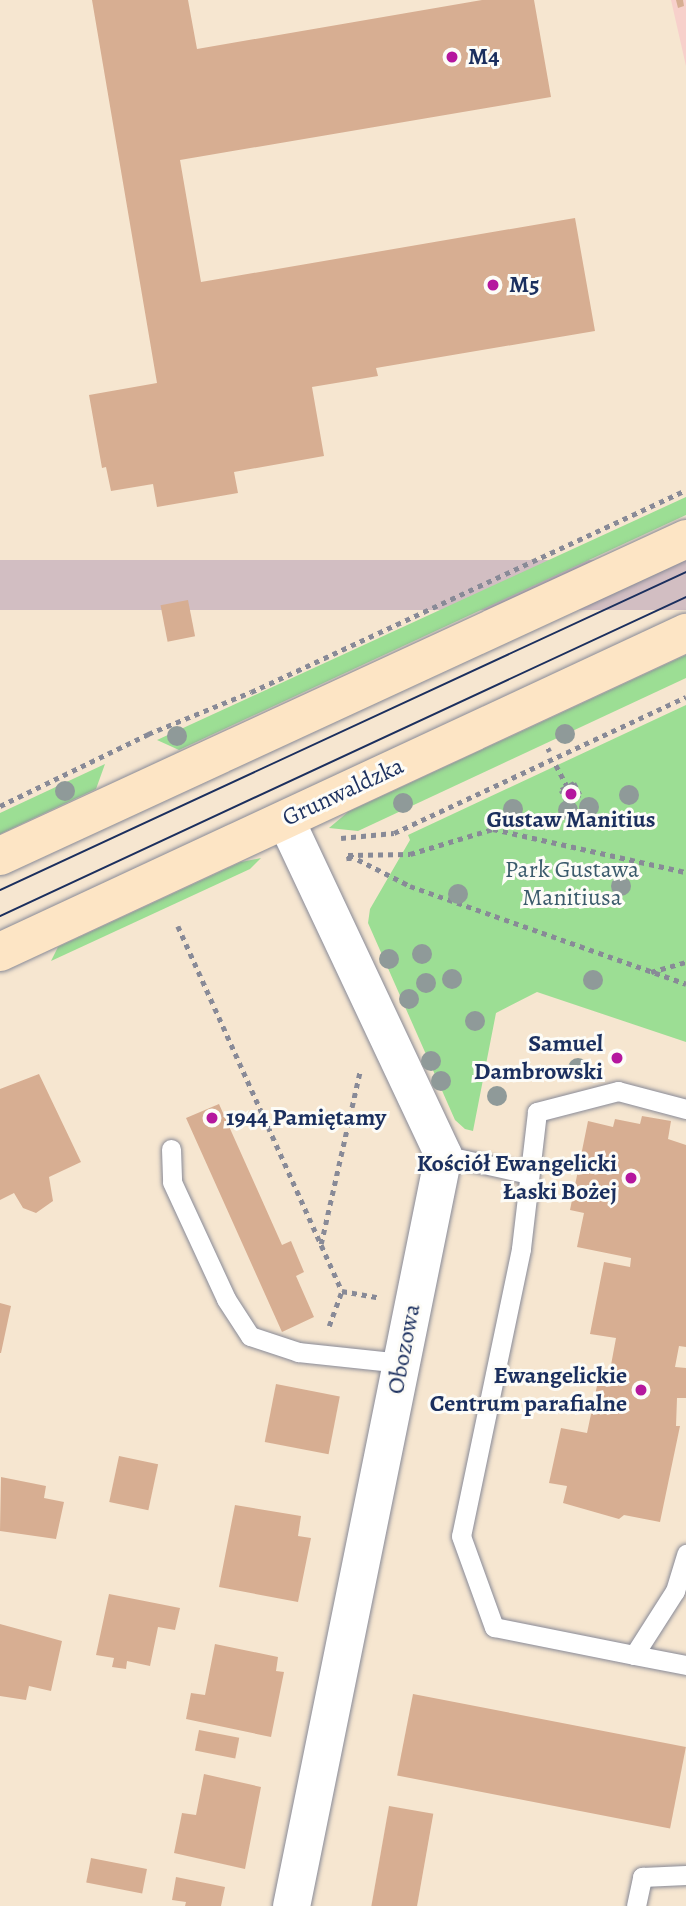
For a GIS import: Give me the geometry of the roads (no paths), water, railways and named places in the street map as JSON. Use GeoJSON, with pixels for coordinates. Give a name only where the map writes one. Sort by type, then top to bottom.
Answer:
{"type":"FeatureCollection","features":[{"type":"Feature","properties":{"kind":"street"},"geometry":{"type":"LineString","coordinates":[[0,856],[686,539]]}},
{"type":"Feature","properties":{"kind":"street","name":"Grunwaldzka"},"geometry":{"type":"LineString","coordinates":[[0,952],[686,633]]}},
{"type":"Feature","properties":{"kind":"street"},"geometry":{"type":"LineString","coordinates":[[285,819],[443,1155]]}},
{"type":"Feature","properties":{"kind":"street","name":"Obozowa"},"geometry":{"type":"LineString","coordinates":[[290,1906],[443,1155]]}},
{"type":"Feature","properties":{"kind":"lane"},"geometry":{"type":"LineString","coordinates":[[686,1109],[618,1091],[537,1112],[522,1249],[461,1536],[494,1627],[686,1665]]}},
{"type":"Feature","properties":{"kind":"lane"},"geometry":{"type":"LineString","coordinates":[[171,1149],[172,1182],[226,1299],[250,1336],[298,1352],[401,1363]]}},
{"type":"Feature","properties":{"kind":"lane"},"geometry":{"type":"LineString","coordinates":[[443,1155],[529,1174]]}},
{"type":"Feature","properties":{"kind":"lane"},"geometry":{"type":"LineString","coordinates":[[634,1655],[675,1591],[686,1555]]}},
{"type":"Feature","properties":{"kind":"lane"},"geometry":{"type":"LineString","coordinates":[[636,1906],[642,1877],[686,1875]]}},
{"type":"Feature","properties":{"kind":"tram line"},"geometry":{"type":"LineString","coordinates":[[0,890],[686,572]]}},
{"type":"Feature","properties":{"kind":"tram line"},"geometry":{"type":"LineString","coordinates":[[0,916],[686,597]]}},
{"type":"Feature","properties":{"kind":"place","name":"M4"},"geometry":{"type":"Point","coordinates":[452,57]}},
{"type":"Feature","properties":{"kind":"place","name":"M5"},"geometry":{"type":"Point","coordinates":[493,285]}},
{"type":"Feature","properties":{"kind":"place","name":"Gustaw Manitius"},"geometry":{"type":"Point","coordinates":[571,794]}},
{"type":"Feature","properties":{"kind":"place","name":"Samuel Dambrowski"},"geometry":{"type":"Point","coordinates":[617,1058]}},
{"type":"Feature","properties":{"kind":"place","name":"1944 Pamiętamy"},"geometry":{"type":"Point","coordinates":[212,1118]}},
{"type":"Feature","properties":{"kind":"place","name":"Kościół Ewangelicki Łaski Bożej"},"geometry":{"type":"Point","coordinates":[631,1178]}},
{"type":"Feature","properties":{"kind":"place","name":"Ewangelickie Centrum parafialne"},"geometry":{"type":"Point","coordinates":[641,1390]}},
{"type":"Feature","properties":{"kind":"park label","name":"Park Gustawa Manitiusa"},"geometry":{"type":"Point","coordinates":[572,884]}}]}
